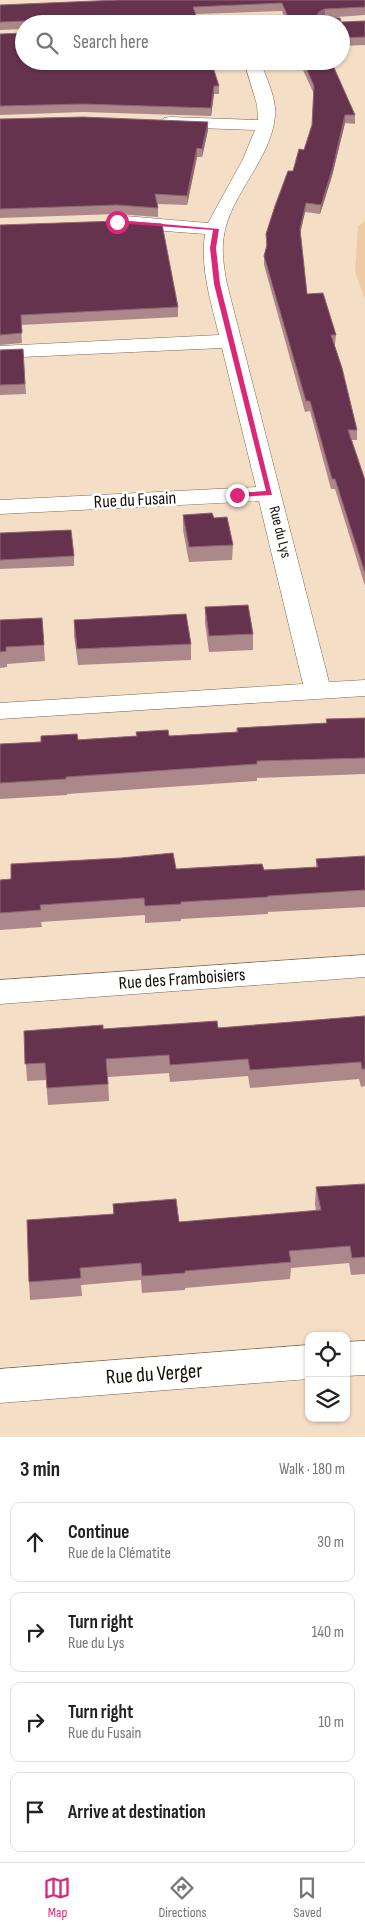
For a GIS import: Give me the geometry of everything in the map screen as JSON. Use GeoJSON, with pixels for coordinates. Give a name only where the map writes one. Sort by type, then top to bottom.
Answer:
{"type":"FeatureCollection","features":[{"type":"Feature","properties":{"kind":"street","name":"Rue du Lys"},"geometry":{"type":"LineString","coordinates":[[255,70],[266,107],[267,117],[261,138],[216,229],[213,248],[214,266],[318,690]]}},
{"type":"Feature","properties":{"kind":"street"},"geometry":{"type":"LineString","coordinates":[[149,121],[264,125]]}},
{"type":"Feature","properties":{"kind":"street"},"geometry":{"type":"LineString","coordinates":[[107,222],[216,229]]}},
{"type":"Feature","properties":{"kind":"street"},"geometry":{"type":"LineString","coordinates":[[0,352],[231,341]]}},
{"type":"Feature","properties":{"kind":"street","name":"Rue du Fusain"},"geometry":{"type":"LineString","coordinates":[[0,507],[270,493]]}},
{"type":"Feature","properties":{"kind":"street"},"geometry":{"type":"LineString","coordinates":[[0,710],[365,688]]}},
{"type":"Feature","properties":{"kind":"street","name":"Rue des Framboisiers"},"geometry":{"type":"LineString","coordinates":[[0,992],[365,966]]}},
{"type":"Feature","properties":{"kind":"street"},"geometry":{"type":"LineString","coordinates":[[350,1359],[365,1358]]}},
{"type":"Feature","properties":{"kind":"street","name":"Rue du Verger"},"geometry":{"type":"LineString","coordinates":[[0,1386],[305,1362]]}},
{"type":"Feature","properties":{"kind":"shaded area"},"geometry":{"type":"Polygon","coordinates":[[[365,221],[365,299],[355,272],[358,226],[365,221]]]}},
{"type":"Feature","properties":{"kind":"building"},"geometry":{"type":"Polygon","coordinates":[[[119,0],[365,0],[365,7],[325,9],[317,15],[287,15],[282,3],[193,7],[196,15],[15,15],[15,21],[0,22],[0,5],[119,0]]]}},
{"type":"Feature","properties":{"kind":"building"},"geometry":{"type":"Polygon","coordinates":[[[365,21],[365,37],[350,38],[350,22],[365,21]]]}},
{"type":"Feature","properties":{"kind":"building"},"geometry":{"type":"Polygon","coordinates":[[[15,33],[15,70],[214,70],[219,86],[214,86],[211,108],[83,104],[0,106],[0,34],[15,33]]]}},
{"type":"Feature","properties":{"kind":"building"},"geometry":{"type":"Polygon","coordinates":[[[307,70],[335,70],[355,115],[345,115],[333,167],[321,205],[306,203],[300,229],[307,294],[323,293],[336,335],[331,335],[342,368],[357,430],[348,430],[365,480],[365,573],[335,479],[332,479],[310,401],[306,401],[264,256],[267,245],[266,234],[275,206],[288,171],[293,171],[299,149],[304,150],[312,125],[314,86],[307,70]]]}},
{"type":"Feature","properties":{"kind":"building"},"geometry":{"type":"Polygon","coordinates":[[[83,117],[208,122],[202,149],[197,148],[187,196],[155,194],[158,208],[117,205],[0,209],[0,119],[83,117]]]}},
{"type":"Feature","properties":{"kind":"building"},"geometry":{"type":"Polygon","coordinates":[[[117,221],[162,224],[178,307],[21,315],[22,333],[0,335],[0,225],[117,221]]]}},
{"type":"Feature","properties":{"kind":"building"},"geometry":{"type":"Polygon","coordinates":[[[23,349],[25,384],[0,385],[0,350],[23,349]]]}},
{"type":"Feature","properties":{"kind":"building"},"geometry":{"type":"Polygon","coordinates":[[[212,513],[214,518],[227,517],[233,545],[189,547],[183,515],[212,513]]]}},
{"type":"Feature","properties":{"kind":"building"},"geometry":{"type":"Polygon","coordinates":[[[71,530],[74,556],[0,560],[0,533],[71,530]]]}},
{"type":"Feature","properties":{"kind":"building"},"geometry":{"type":"Polygon","coordinates":[[[248,605],[253,634],[209,636],[205,607],[248,605]]]}},
{"type":"Feature","properties":{"kind":"building"},"geometry":{"type":"Polygon","coordinates":[[[186,614],[191,644],[77,649],[74,620],[186,614]]]}},
{"type":"Feature","properties":{"kind":"building"},"geometry":{"type":"Polygon","coordinates":[[[42,618],[44,645],[6,647],[6,651],[0,652],[0,620],[42,618]]]}},
{"type":"Feature","properties":{"kind":"building"},"geometry":{"type":"Polygon","coordinates":[[[365,718],[365,758],[257,761],[257,764],[0,783],[0,744],[41,742],[41,736],[77,734],[78,740],[137,736],[136,732],[168,730],[169,736],[238,732],[237,728],[327,723],[326,719],[365,718]]]}},
{"type":"Feature","properties":{"kind":"building"},"geometry":{"type":"Polygon","coordinates":[[[173,853],[176,869],[262,864],[264,870],[318,867],[316,859],[365,856],[365,890],[145,906],[144,898],[40,905],[41,910],[0,913],[0,880],[11,879],[11,864],[173,853]]]}},
{"type":"Feature","properties":{"kind":"building"},"geometry":{"type":"Polygon","coordinates":[[[365,1016],[365,1069],[362,1069],[361,1062],[250,1070],[248,1059],[170,1065],[169,1055],[106,1059],[108,1084],[47,1088],[45,1063],[25,1064],[24,1031],[103,1025],[103,1029],[217,1021],[218,1028],[365,1016]]]}},
{"type":"Feature","properties":{"kind":"building"},"geometry":{"type":"Polygon","coordinates":[[[365,1184],[365,1257],[352,1258],[350,1246],[289,1251],[291,1262],[142,1276],[141,1263],[80,1268],[81,1278],[29,1282],[27,1220],[114,1214],[113,1204],[176,1199],[179,1222],[321,1210],[316,1187],[365,1184]]]}},
{"type":"Feature","properties":{"kind":"route"},"geometry":{"type":"LineString","coordinates":[[117,222],[216,229],[213,248],[217,284],[270,493],[237,495]]}}]}
